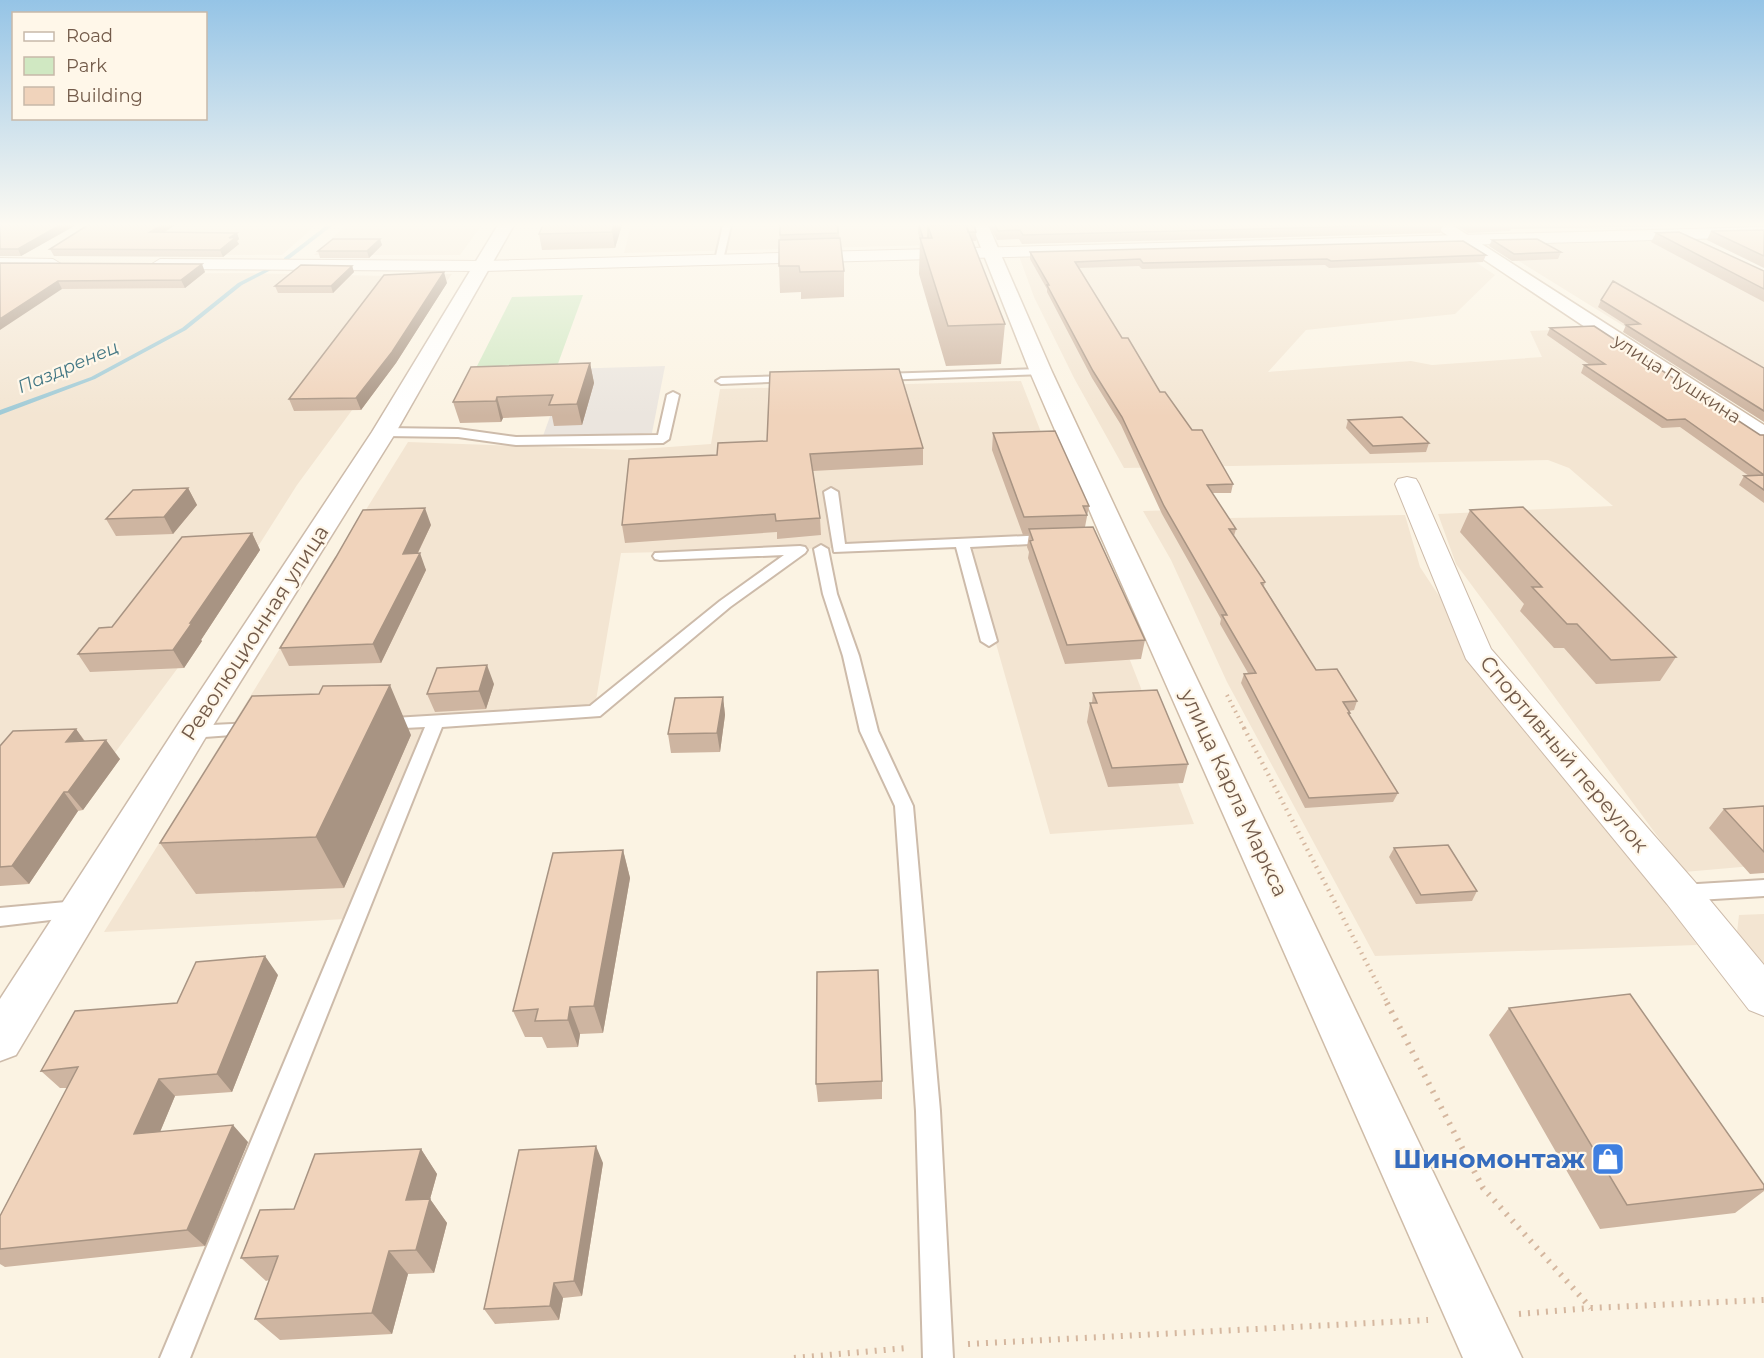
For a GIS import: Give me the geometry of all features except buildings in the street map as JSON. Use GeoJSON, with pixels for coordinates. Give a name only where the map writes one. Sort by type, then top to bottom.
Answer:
{"type":"FeatureCollection","features":[{"type":"Feature","properties":{"kind":"main road","name":"Революционная улица"},"geometry":{"type":"LineString","coordinates":[[0,1040],[191,732],[384,432],[471,288]]}},
{"type":"Feature","properties":{"kind":"main road","name":"улица Карла Маркса"},"geometry":{"type":"LineString","coordinates":[[1006,288],[1107,537],[1493,1358]]}},
{"type":"Feature","properties":{"kind":"main road","name":"улица Пушкина"},"geometry":{"type":"LineString","coordinates":[[1537,288],[1764,436]]}},
{"type":"Feature","properties":{"kind":"street","name":"Спортивный переулок"},"geometry":{"type":"LineString","coordinates":[[1407,484],[1477,652],[1681,893],[1764,997]]}},
{"type":"Feature","properties":{"kind":"lane"},"geometry":{"type":"LineString","coordinates":[[872,377],[1041,372]]}},
{"type":"Feature","properties":{"kind":"lane"},"geometry":{"type":"LineString","coordinates":[[721,381],[802,379]]}},
{"type":"Feature","properties":{"kind":"lane"},"geometry":{"type":"LineString","coordinates":[[384,432],[458,433],[516,441],[663,439],[674,395]]}},
{"type":"Feature","properties":{"kind":"lane"},"geometry":{"type":"LineString","coordinates":[[831,492],[820,549],[830,594],[851,656],[869,731],[904,806],[928,1111],[938,1352]]}},
{"type":"Feature","properties":{"kind":"lane"},"geometry":{"type":"LineString","coordinates":[[660,556],[1064,538]]}},
{"type":"Feature","properties":{"kind":"lane"},"geometry":{"type":"LineString","coordinates":[[962,543],[989,641]]}},
{"type":"Feature","properties":{"kind":"lane"},"geometry":{"type":"LineString","coordinates":[[366,724],[594,712],[725,604],[820,549]]}},
{"type":"Feature","properties":{"kind":"lane"},"geometry":{"type":"LineString","coordinates":[[176,1358],[436,721]]}},
{"type":"Feature","properties":{"kind":"lane"},"geometry":{"type":"LineString","coordinates":[[191,732],[272,728]]}},
{"type":"Feature","properties":{"kind":"lane"},"geometry":{"type":"LineString","coordinates":[[1681,893],[1764,888]]}},
{"type":"Feature","properties":{"kind":"lane"},"geometry":{"type":"LineString","coordinates":[[0,917],[81,910]]}},
{"type":"Feature","properties":{"kind":"path"},"geometry":{"type":"LineString","coordinates":[[1223,687],[1483,1188],[1591,1308]]}},
{"type":"Feature","properties":{"kind":"path"},"geometry":{"type":"LineString","coordinates":[[794,1358],[938,1352],[1475,1318],[1591,1308],[1764,1299]]}},
{"type":"Feature","properties":{"kind":"shaded area"},"geometry":{"type":"Polygon","coordinates":[[[26,288],[441,288],[297,485],[200,638],[25,874],[0,876],[0,293],[26,288]]]}},
{"type":"Feature","properties":{"kind":"shaded area"},"geometry":{"type":"Polygon","coordinates":[[[1031,288],[1481,288],[1455,314],[1306,330],[1268,372],[1411,361],[1432,365],[1542,357],[1530,331],[1574,329],[1764,454],[1764,865],[1684,872],[1456,564],[1438,514],[1613,506],[1569,468],[1548,460],[1124,468],[1074,378],[1031,288]]]}},
{"type":"Feature","properties":{"kind":"shaded area"},"geometry":{"type":"Polygon","coordinates":[[[1563,288],[1764,288],[1764,413],[1563,288]]]}},
{"type":"Feature","properties":{"kind":"shaded area"},"geometry":{"type":"Polygon","coordinates":[[[665,366],[652,433],[543,436],[567,369],[665,366]]]}},
{"type":"Feature","properties":{"kind":"shaded area"},"geometry":{"type":"Polygon","coordinates":[[[1021,381],[1194,824],[1050,834],[968,545],[621,553],[594,712],[443,724],[364,918],[104,932],[408,442],[627,450],[711,444],[720,389],[1021,381]]]}},
{"type":"Feature","properties":{"kind":"shaded area"},"geometry":{"type":"Polygon","coordinates":[[[1211,509],[1230,518],[1405,515],[1420,567],[1466,637],[1611,824],[1697,945],[1375,956],[1227,682],[1171,560],[1143,511],[1211,509]]]}},
{"type":"Feature","properties":{"kind":"shaded area"},"geometry":{"type":"Polygon","coordinates":[[[1764,914],[1764,976],[1736,941],[1739,915],[1764,914]]]}},
{"type":"Feature","properties":{"kind":"green space"},"geometry":{"type":"Polygon","coordinates":[[[583,295],[556,369],[474,372],[512,297],[583,295]]]}},
{"type":"Feature","properties":{"kind":"waterway","name":"Паздренец"},"geometry":{"type":"LineString","coordinates":[[0,413],[93,378],[184,329],[235,288]]}},
{"type":"Feature","properties":{"kind":"place","name":"Шиномонтаж"},"geometry":{"type":"Point","coordinates":[1608,1159]}}]}
